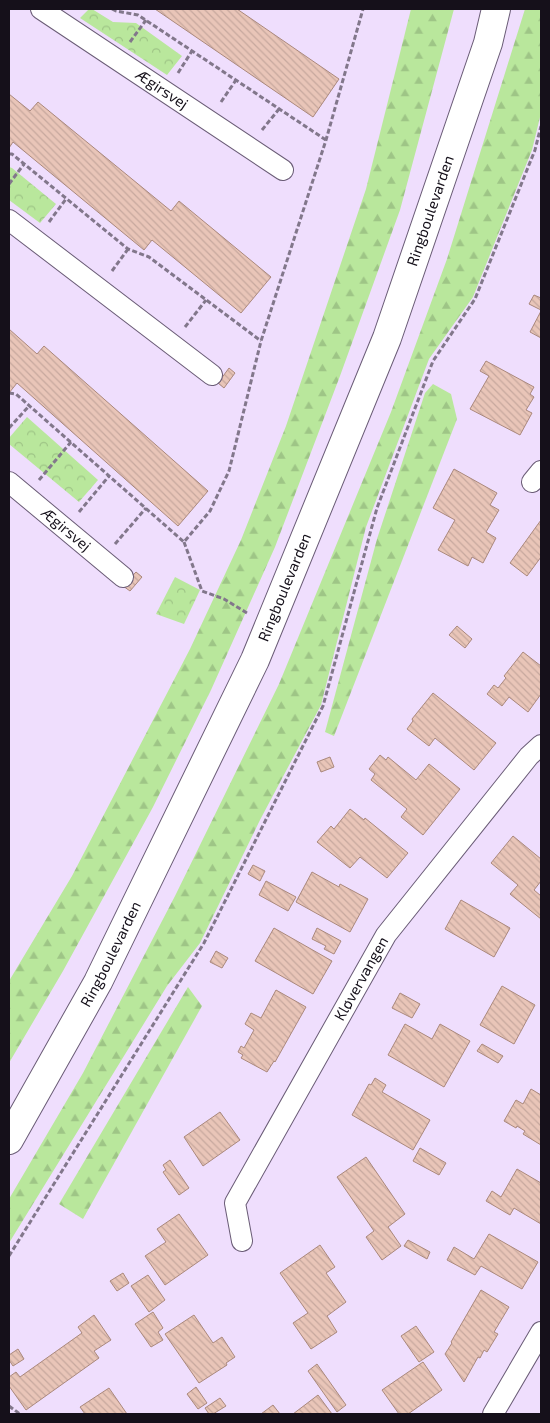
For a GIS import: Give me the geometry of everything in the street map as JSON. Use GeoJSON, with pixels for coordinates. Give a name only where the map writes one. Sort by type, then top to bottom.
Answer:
{"type":"FeatureCollection","features":[{"type":"Feature","properties":{"kind":"main road","name":"Ringboulevarden"},"geometry":{"type":"LineString","coordinates":[[9,1140],[98,982],[255,660],[387,338],[488,43],[496,9]]}},
{"type":"Feature","properties":{"kind":"street","name":"Ægirsvej"},"geometry":{"type":"LineString","coordinates":[[40,9],[283,170]]}},
{"type":"Feature","properties":{"kind":"street"},"geometry":{"type":"LineString","coordinates":[[9,220],[212,375]]}},
{"type":"Feature","properties":{"kind":"street","name":"Ægirsvej"},"geometry":{"type":"LineString","coordinates":[[9,482],[123,577]]}},
{"type":"Feature","properties":{"kind":"street","name":"Kløvervangen"},"geometry":{"type":"LineString","coordinates":[[242,1241],[235,1204],[386,935],[529,756],[541,744]]}},
{"type":"Feature","properties":{"kind":"street"},"geometry":{"type":"LineString","coordinates":[[493,1414],[541,1332]]}},
{"type":"Feature","properties":{"kind":"path"},"geometry":{"type":"LineString","coordinates":[[112,9],[138,15],[326,140]]}},
{"type":"Feature","properties":{"kind":"path"},"geometry":{"type":"LineString","coordinates":[[184,542],[210,511],[229,470],[261,341],[326,140],[363,9]]}},
{"type":"Feature","properties":{"kind":"path"},"geometry":{"type":"LineString","coordinates":[[9,1256],[204,943],[324,706],[381,499],[433,361],[475,299],[535,150],[541,126]]}},
{"type":"Feature","properties":{"kind":"path"},"geometry":{"type":"LineString","coordinates":[[9,154],[12,154],[128,249],[149,257],[261,341]]}},
{"type":"Feature","properties":{"kind":"path"},"geometry":{"type":"LineString","coordinates":[[9,184],[24,164]]}},
{"type":"Feature","properties":{"kind":"path"},"geometry":{"type":"LineString","coordinates":[[35,240],[66,199]]}},
{"type":"Feature","properties":{"kind":"path"},"geometry":{"type":"LineString","coordinates":[[99,288],[128,249]]}},
{"type":"Feature","properties":{"kind":"path"},"geometry":{"type":"LineString","coordinates":[[172,344],[206,300]]}},
{"type":"Feature","properties":{"kind":"path"},"geometry":{"type":"LineString","coordinates":[[9,394],[16,394],[184,542],[202,591],[224,599],[246,613],[271,620]]}},
{"type":"Feature","properties":{"kind":"path"},"geometry":{"type":"LineString","coordinates":[[9,428],[29,406]]}},
{"type":"Feature","properties":{"kind":"path"},"geometry":{"type":"LineString","coordinates":[[25,496],[71,442]]}},
{"type":"Feature","properties":{"kind":"path"},"geometry":{"type":"LineString","coordinates":[[64,528],[109,476]]}},
{"type":"Feature","properties":{"kind":"path"},"geometry":{"type":"LineString","coordinates":[[102,560],[146,508]]}},
{"type":"Feature","properties":{"kind":"path"},"geometry":{"type":"LineString","coordinates":[[9,1406],[20,1414]]}},
{"type":"Feature","properties":{"kind":"green space"},"geometry":{"type":"Polygon","coordinates":[[[89,9],[113,22],[136,23],[182,56],[167,75],[80,18],[89,9]]]}},
{"type":"Feature","properties":{"kind":"green space"},"geometry":{"type":"Polygon","coordinates":[[[411,9],[454,9],[400,210],[275,547],[211,690],[153,807],[63,971],[9,1063],[9,981],[72,876],[190,649],[241,540],[286,426],[366,189],[411,9]]]}},
{"type":"Feature","properties":{"kind":"green space"},"geometry":{"type":"Polygon","coordinates":[[[525,9],[541,9],[541,113],[532,150],[473,297],[429,359],[366,527],[321,705],[260,820],[200,943],[167,986],[9,1243],[9,1199],[83,1073],[175,896],[279,684],[391,412],[447,259],[525,9]]]}},
{"type":"Feature","properties":{"kind":"green space"},"geometry":{"type":"Polygon","coordinates":[[[9,167],[56,204],[40,223],[9,200],[9,167]]]}},
{"type":"Feature","properties":{"kind":"green space"},"geometry":{"type":"Polygon","coordinates":[[[433,384],[451,394],[457,419],[334,736],[325,732],[377,539],[425,393],[433,384]]]}},
{"type":"Feature","properties":{"kind":"green space"},"geometry":{"type":"Polygon","coordinates":[[[27,417],[98,480],[79,502],[9,444],[9,438],[27,417]]]}},
{"type":"Feature","properties":{"kind":"green space"},"geometry":{"type":"Polygon","coordinates":[[[175,577],[200,590],[184,624],[156,614],[175,577]]]}},
{"type":"Feature","properties":{"kind":"green space"},"geometry":{"type":"Polygon","coordinates":[[[188,987],[202,1006],[83,1219],[59,1204],[188,987]]]}},
{"type":"Feature","properties":{"kind":"building"},"geometry":{"type":"Polygon","coordinates":[[[155,9],[237,9],[339,79],[313,117],[155,9]]]}},
{"type":"Feature","properties":{"kind":"building"},"geometry":{"type":"Polygon","coordinates":[[[9,94],[30,111],[38,102],[171,211],[179,201],[271,277],[241,313],[152,240],[144,250],[13,142],[9,148],[9,94]]]}},
{"type":"Feature","properties":{"kind":"building"},"geometry":{"type":"Polygon","coordinates":[[[534,295],[541,298],[541,310],[529,304],[534,295]]]}},
{"type":"Feature","properties":{"kind":"building"},"geometry":{"type":"Polygon","coordinates":[[[541,311],[541,338],[530,332],[541,311]]]}},
{"type":"Feature","properties":{"kind":"building"},"geometry":{"type":"Polygon","coordinates":[[[9,329],[37,354],[44,346],[208,491],[178,526],[17,383],[9,393],[9,329]]]}},
{"type":"Feature","properties":{"kind":"building"},"geometry":{"type":"Polygon","coordinates":[[[486,361],[534,387],[530,394],[534,397],[526,410],[532,413],[520,435],[470,409],[489,376],[480,371],[486,361]]]}},
{"type":"Feature","properties":{"kind":"building"},"geometry":{"type":"Polygon","coordinates":[[[229,368],[235,373],[224,388],[218,383],[229,368]]]}},
{"type":"Feature","properties":{"kind":"building"},"geometry":{"type":"Polygon","coordinates":[[[454,469],[497,493],[490,505],[499,510],[486,532],[496,538],[483,563],[472,557],[468,566],[438,550],[455,520],[433,508],[454,469]]]}},
{"type":"Feature","properties":{"kind":"building"},"geometry":{"type":"Polygon","coordinates":[[[541,520],[541,557],[527,576],[510,563],[541,520]]]}},
{"type":"Feature","properties":{"kind":"building"},"geometry":{"type":"Polygon","coordinates":[[[136,572],[142,577],[130,591],[123,586],[136,572]]]}},
{"type":"Feature","properties":{"kind":"building"},"geometry":{"type":"Polygon","coordinates":[[[457,626],[472,639],[465,648],[449,635],[457,626]]]}},
{"type":"Feature","properties":{"kind":"building"},"geometry":{"type":"Polygon","coordinates":[[[523,652],[541,666],[541,694],[528,712],[509,697],[502,706],[487,694],[494,685],[498,688],[506,678],[504,676],[523,652]]]}},
{"type":"Feature","properties":{"kind":"building"},"geometry":{"type":"Polygon","coordinates":[[[433,693],[496,743],[474,770],[435,738],[429,746],[407,729],[413,721],[412,719],[433,693]]]}},
{"type":"Feature","properties":{"kind":"building"},"geometry":{"type":"Polygon","coordinates":[[[380,755],[386,760],[388,757],[416,780],[429,764],[460,789],[423,835],[401,817],[407,809],[371,780],[375,774],[369,769],[380,755]]]}},
{"type":"Feature","properties":{"kind":"building"},"geometry":{"type":"Polygon","coordinates":[[[330,757],[334,767],[321,772],[317,762],[330,757]]]}},
{"type":"Feature","properties":{"kind":"building"},"geometry":{"type":"Polygon","coordinates":[[[350,809],[364,820],[365,818],[408,853],[387,878],[360,857],[350,868],[317,842],[331,826],[334,829],[350,809]]]}},
{"type":"Feature","properties":{"kind":"building"},"geometry":{"type":"Polygon","coordinates":[[[513,836],[541,859],[541,881],[534,890],[541,896],[541,919],[510,894],[518,885],[491,863],[513,836]]]}},
{"type":"Feature","properties":{"kind":"building"},"geometry":{"type":"Polygon","coordinates":[[[253,865],[265,871],[260,881],[248,874],[253,865]]]}},
{"type":"Feature","properties":{"kind":"building"},"geometry":{"type":"Polygon","coordinates":[[[312,872],[339,887],[340,884],[368,899],[350,932],[296,902],[312,872]]]}},
{"type":"Feature","properties":{"kind":"building"},"geometry":{"type":"Polygon","coordinates":[[[266,881],[296,897],[288,911],[259,895],[266,881]]]}},
{"type":"Feature","properties":{"kind":"building"},"geometry":{"type":"Polygon","coordinates":[[[461,900],[510,928],[494,957],[445,929],[461,900]]]}},
{"type":"Feature","properties":{"kind":"building"},"geometry":{"type":"Polygon","coordinates":[[[274,928],[332,961],[313,994],[255,961],[274,928]]]}},
{"type":"Feature","properties":{"kind":"building"},"geometry":{"type":"Polygon","coordinates":[[[317,928],[341,941],[334,954],[324,949],[326,946],[312,939],[317,928]]]}},
{"type":"Feature","properties":{"kind":"building"},"geometry":{"type":"Polygon","coordinates":[[[216,951],[228,958],[222,968],[210,962],[216,951]]]}},
{"type":"Feature","properties":{"kind":"building"},"geometry":{"type":"Polygon","coordinates":[[[502,986],[535,1005],[514,1044],[480,1025],[502,986]]]}},
{"type":"Feature","properties":{"kind":"building"},"geometry":{"type":"Polygon","coordinates":[[[276,990],[306,1007],[275,1062],[267,1072],[241,1058],[243,1055],[238,1052],[241,1046],[244,1048],[254,1030],[245,1024],[251,1013],[261,1018],[276,990]]]}},
{"type":"Feature","properties":{"kind":"building"},"geometry":{"type":"Polygon","coordinates":[[[400,993],[420,1004],[412,1018],[392,1008],[400,993]]]}},
{"type":"Feature","properties":{"kind":"building"},"geometry":{"type":"Polygon","coordinates":[[[405,1024],[432,1039],[440,1024],[470,1041],[444,1087],[388,1055],[405,1024]]]}},
{"type":"Feature","properties":{"kind":"building"},"geometry":{"type":"Polygon","coordinates":[[[482,1044],[503,1056],[498,1063],[477,1051],[482,1044]]]}},
{"type":"Feature","properties":{"kind":"building"},"geometry":{"type":"Polygon","coordinates":[[[375,1078],[386,1085],[382,1092],[430,1120],[413,1150],[352,1115],[369,1084],[371,1085],[375,1078]]]}},
{"type":"Feature","properties":{"kind":"building"},"geometry":{"type":"Polygon","coordinates":[[[531,1089],[541,1095],[541,1145],[523,1134],[525,1131],[504,1121],[516,1100],[523,1104],[531,1089]]]}},
{"type":"Feature","properties":{"kind":"building"},"geometry":{"type":"Polygon","coordinates":[[[220,1112],[240,1140],[203,1166],[184,1137],[220,1112]]]}},
{"type":"Feature","properties":{"kind":"building"},"geometry":{"type":"Polygon","coordinates":[[[420,1148],[446,1163],[439,1175],[413,1161],[420,1148]]]}},
{"type":"Feature","properties":{"kind":"building"},"geometry":{"type":"Polygon","coordinates":[[[366,1157],[405,1214],[388,1227],[401,1246],[382,1260],[366,1237],[374,1231],[337,1177],[366,1157]]]}},
{"type":"Feature","properties":{"kind":"building"},"geometry":{"type":"Polygon","coordinates":[[[170,1160],[189,1188],[179,1195],[163,1172],[166,1170],[163,1165],[170,1160]]]}},
{"type":"Feature","properties":{"kind":"building"},"geometry":{"type":"Polygon","coordinates":[[[517,1169],[541,1183],[541,1224],[514,1208],[510,1215],[486,1201],[492,1191],[501,1197],[517,1169]]]}},
{"type":"Feature","properties":{"kind":"building"},"geometry":{"type":"Polygon","coordinates":[[[179,1214],[208,1255],[165,1285],[145,1256],[166,1242],[157,1229],[179,1214]]]}},
{"type":"Feature","properties":{"kind":"building"},"geometry":{"type":"Polygon","coordinates":[[[489,1234],[538,1262],[522,1289],[481,1266],[475,1275],[447,1260],[454,1247],[474,1259],[489,1234]]]}},
{"type":"Feature","properties":{"kind":"building"},"geometry":{"type":"Polygon","coordinates":[[[408,1240],[430,1252],[427,1259],[404,1246],[408,1240]]]}},
{"type":"Feature","properties":{"kind":"building"},"geometry":{"type":"Polygon","coordinates":[[[320,1245],[335,1267],[326,1273],[346,1302],[327,1316],[337,1332],[311,1349],[293,1323],[308,1313],[280,1273],[320,1245]]]}},
{"type":"Feature","properties":{"kind":"building"},"geometry":{"type":"Polygon","coordinates":[[[123,1273],[129,1283],[117,1291],[110,1281],[123,1273]]]}},
{"type":"Feature","properties":{"kind":"building"},"geometry":{"type":"Polygon","coordinates":[[[148,1275],[165,1300],[149,1312],[131,1286],[148,1275]]]}},
{"type":"Feature","properties":{"kind":"building"},"geometry":{"type":"Polygon","coordinates":[[[481,1290],[509,1307],[494,1332],[498,1334],[487,1352],[484,1350],[480,1358],[478,1357],[464,1382],[445,1354],[481,1290]]]}},
{"type":"Feature","properties":{"kind":"building"},"geometry":{"type":"Polygon","coordinates":[[[153,1312],[163,1328],[158,1332],[163,1340],[151,1347],[135,1324],[153,1312]]]}},
{"type":"Feature","properties":{"kind":"building"},"geometry":{"type":"Polygon","coordinates":[[[94,1315],[111,1340],[94,1351],[99,1358],[26,1410],[9,1386],[9,1377],[16,1372],[20,1377],[82,1333],[78,1327],[94,1315]]]}},
{"type":"Feature","properties":{"kind":"building"},"geometry":{"type":"Polygon","coordinates":[[[194,1315],[213,1343],[222,1337],[235,1357],[226,1363],[227,1365],[199,1383],[165,1334],[194,1315]]]}},
{"type":"Feature","properties":{"kind":"building"},"geometry":{"type":"Polygon","coordinates":[[[416,1326],[434,1352],[419,1362],[401,1336],[416,1326]]]}},
{"type":"Feature","properties":{"kind":"building"},"geometry":{"type":"Polygon","coordinates":[[[18,1349],[24,1359],[13,1366],[9,1360],[9,1355],[18,1349]]]}},
{"type":"Feature","properties":{"kind":"building"},"geometry":{"type":"Polygon","coordinates":[[[423,1362],[442,1390],[408,1414],[399,1414],[382,1390],[423,1362]]]}},
{"type":"Feature","properties":{"kind":"building"},"geometry":{"type":"Polygon","coordinates":[[[317,1364],[346,1405],[337,1412],[308,1371],[317,1364]]]}},
{"type":"Feature","properties":{"kind":"building"},"geometry":{"type":"Polygon","coordinates":[[[196,1387],[207,1403],[198,1409],[187,1394],[196,1387]]]}},
{"type":"Feature","properties":{"kind":"building"},"geometry":{"type":"Polygon","coordinates":[[[109,1388],[127,1414],[85,1414],[80,1407],[109,1388]]]}},
{"type":"Feature","properties":{"kind":"building"},"geometry":{"type":"Polygon","coordinates":[[[318,1395],[332,1414],[293,1414],[318,1395]]]}},
{"type":"Feature","properties":{"kind":"building"},"geometry":{"type":"Polygon","coordinates":[[[220,1398],[226,1406],[213,1414],[209,1414],[205,1408],[220,1398]]]}},
{"type":"Feature","properties":{"kind":"building"},"geometry":{"type":"Polygon","coordinates":[[[273,1405],[280,1414],[261,1414],[273,1405]]]}}]}
